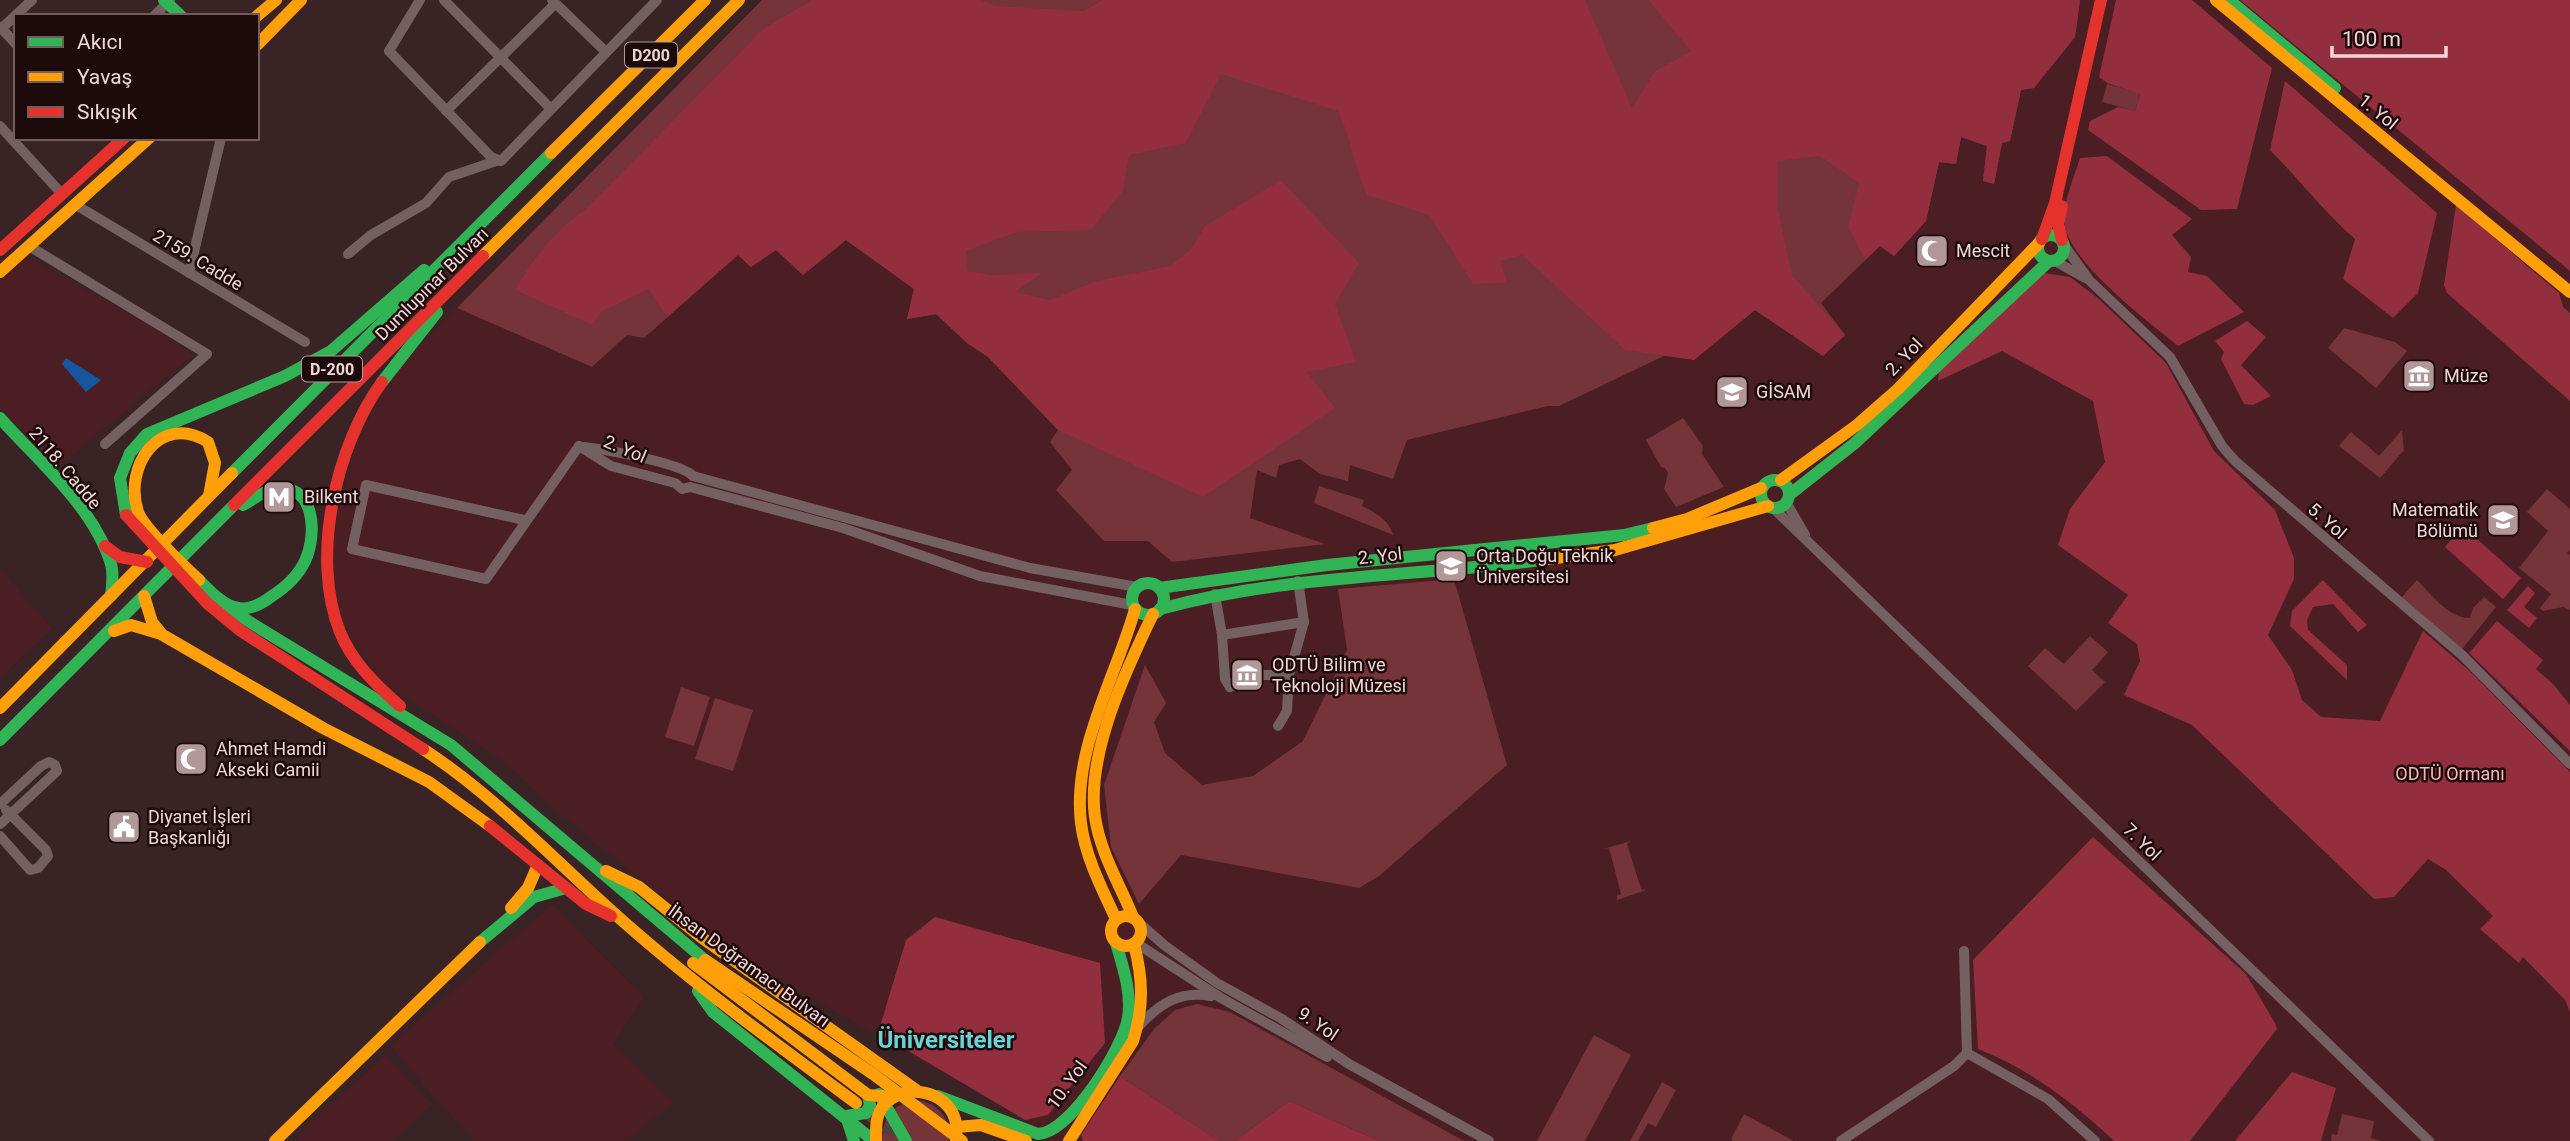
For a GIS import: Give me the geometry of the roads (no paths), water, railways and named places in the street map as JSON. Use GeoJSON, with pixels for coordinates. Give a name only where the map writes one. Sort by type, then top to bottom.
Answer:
{"type":"FeatureCollection","features":[{"type":"Feature","properties":{"kind":"main road"},"geometry":{"type":"LineString","coordinates":[[259,14],[276,0]]}},
{"type":"Feature","properties":{"kind":"main road"},"geometry":{"type":"LineString","coordinates":[[259,43],[301,0]]}},
{"type":"Feature","properties":{"kind":"main road","name":"Dumlupınar Bulvarı"},"geometry":{"type":"LineString","coordinates":[[0,708],[208,501],[253,447],[705,0]]}},
{"type":"Feature","properties":{"kind":"main road","name":"Dumlupınar Bulvarı"},"geometry":{"type":"LineString","coordinates":[[0,740],[739,0]]}},
{"type":"Feature","properties":{"kind":"main road","name":"2. Yol"},"geometry":{"type":"LineString","coordinates":[[2086,84],[2101,0]]}},
{"type":"Feature","properties":{"kind":"main road","name":"2. Yol"},"geometry":{"type":"LineString","coordinates":[[1137,587],[1150,584],[1159,588],[1345,563],[1538,546],[1624,535],[1656,528],[1761,488],[1772,480],[1781,481],[1857,425],[1898,389],[2040,241],[2053,209],[2108,0]]}},
{"type":"Feature","properties":{"kind":"main road","name":"1. Yol"},"geometry":{"type":"LineString","coordinates":[[2216,0],[2287,54],[2570,292]]}},
{"type":"Feature","properties":{"kind":"main road","name":"1. Yol"},"geometry":{"type":"LineString","coordinates":[[2229,0],[2287,54]]}},
{"type":"Feature","properties":{"kind":"main road"},"geometry":{"type":"LineString","coordinates":[[167,1],[179,14]]}},
{"type":"Feature","properties":{"kind":"main road","name":"2. Yol"},"geometry":{"type":"LineString","coordinates":[[1134,607],[1143,615],[1215,594],[1298,582],[1542,560],[1649,542],[1770,507],[1787,499],[1855,443],[2052,261],[2062,256],[2059,220],[2075,129]]}},
{"type":"Feature","properties":{"kind":"main road"},"geometry":{"type":"LineString","coordinates":[[0,250],[122,140]]}},
{"type":"Feature","properties":{"kind":"main road"},"geometry":{"type":"LineString","coordinates":[[0,272],[147,140]]}},
{"type":"Feature","properties":{"kind":"main road","name":"1. Yol"},"geometry":{"type":"LineString","coordinates":[[2451,190],[2570,282]]}},
{"type":"Feature","properties":{"kind":"main road"},"geometry":{"type":"LineString","coordinates":[[62,194],[76,205]]}},
{"type":"Feature","properties":{"kind":"main road"},"geometry":{"type":"LineString","coordinates":[[2052,261],[2040,255],[2040,241],[2052,235],[2063,243]]}},
{"type":"Feature","properties":{"kind":"main road"},"geometry":{"type":"LineString","coordinates":[[14,237],[29,246]]}},
{"type":"Feature","properties":{"kind":"main road"},"geometry":{"type":"LineString","coordinates":[[462,242],[401,287],[365,324],[331,351],[285,376],[147,434],[130,453],[120,478],[125,514],[142,527],[241,631],[441,761],[499,808],[625,923],[724,1007],[856,1104]]}},
{"type":"Feature","properties":{"kind":"main road"},"geometry":{"type":"LineString","coordinates":[[451,744],[396,702],[360,668],[341,634],[329,601],[325,551],[326,533],[346,454],[360,417],[387,372],[462,279]]}},
{"type":"Feature","properties":{"kind":"main road","name":"2118. Cadde"},"geometry":{"type":"LineString","coordinates":[[0,418],[57,484],[102,543]]}},
{"type":"Feature","properties":{"kind":"main road"},"geometry":{"type":"LineString","coordinates":[[142,527],[133,501],[132,484],[138,461],[150,446],[175,434],[188,430],[202,433],[211,442],[217,460],[217,471],[208,501]]}},
{"type":"Feature","properties":{"kind":"main road"},"geometry":{"type":"LineString","coordinates":[[1781,481],[1787,486],[1787,499]]}},
{"type":"Feature","properties":{"kind":"main road"},"geometry":{"type":"LineString","coordinates":[[205,534],[253,498],[273,488],[294,491],[306,501],[313,514],[309,553],[286,588],[263,603],[244,608],[234,608],[211,600]]}},
{"type":"Feature","properties":{"kind":"main road"},"geometry":{"type":"LineString","coordinates":[[1761,488],[1762,501],[1770,507]]}},
{"type":"Feature","properties":{"kind":"main road"},"geometry":{"type":"LineString","coordinates":[[102,543],[120,557],[147,562]]}},
{"type":"Feature","properties":{"kind":"main road"},"geometry":{"type":"LineString","coordinates":[[102,543],[111,564],[111,596]]}},
{"type":"Feature","properties":{"kind":"main road"},"geometry":{"type":"LineString","coordinates":[[1538,546],[1542,560]]}},
{"type":"Feature","properties":{"kind":"main road"},"geometry":{"type":"LineString","coordinates":[[1134,607],[1132,595],[1137,587]]}},
{"type":"Feature","properties":{"kind":"main road"},"geometry":{"type":"LineString","coordinates":[[1156,612],[1164,601],[1159,588]]}},
{"type":"Feature","properties":{"kind":"main road"},"geometry":{"type":"LineString","coordinates":[[144,596],[152,622],[161,634]]}},
{"type":"Feature","properties":{"kind":"main road","name":"İhsan Doğramacı Bulvarı"},"geometry":{"type":"LineString","coordinates":[[211,600],[451,744],[664,929],[777,1010],[873,1074],[962,1141]]}},
{"type":"Feature","properties":{"kind":"main road","name":"10. Yol"},"geometry":{"type":"LineString","coordinates":[[1069,1141],[1128,1020],[1129,989],[1116,943],[1110,932],[1116,919],[1086,845],[1080,803],[1090,748],[1129,635],[1134,607]]}},
{"type":"Feature","properties":{"kind":"main road","name":"10. Yol"},"geometry":{"type":"LineString","coordinates":[[916,1090],[1038,1134],[1052,1132],[1089,1098],[1133,1041],[1139,1026],[1145,980],[1135,944],[1141,930],[1106,857],[1094,815],[1094,786],[1111,720],[1156,612]]}},
{"type":"Feature","properties":{"kind":"main road"},"geometry":{"type":"LineString","coordinates":[[93,646],[122,624],[140,624],[161,634],[323,728],[429,782],[586,904],[625,923]]}},
{"type":"Feature","properties":{"kind":"main road","name":"İhsan Doğramacı Bulvarı"},"geometry":{"type":"LineString","coordinates":[[526,807],[646,925],[868,1095]]}},
{"type":"Feature","properties":{"kind":"main road"},"geometry":{"type":"LineString","coordinates":[[590,863],[639,887],[701,937],[916,1090]]}},
{"type":"Feature","properties":{"kind":"main road"},"geometry":{"type":"LineString","coordinates":[[485,937],[528,888],[538,865]]}},
{"type":"Feature","properties":{"kind":"main road"},"geometry":{"type":"LineString","coordinates":[[275,1141],[485,937],[534,897],[566,888]]}},
{"type":"Feature","properties":{"kind":"main road"},"geometry":{"type":"LineString","coordinates":[[1116,919],[1135,919]]}},
{"type":"Feature","properties":{"kind":"main road"},"geometry":{"type":"LineString","coordinates":[[1116,943],[1125,947],[1135,944]]}},
{"type":"Feature","properties":{"kind":"main road"},"geometry":{"type":"LineString","coordinates":[[690,978],[713,1012],[875,1141]]}},
{"type":"Feature","properties":{"kind":"main road"},"geometry":{"type":"LineString","coordinates":[[777,1010],[871,1086],[892,1112],[905,1141]]}},
{"type":"Feature","properties":{"kind":"main road"},"geometry":{"type":"LineString","coordinates":[[846,1116],[866,1113],[870,1105],[868,1095],[894,1097],[916,1090]]}},
{"type":"Feature","properties":{"kind":"main road"},"geometry":{"type":"LineString","coordinates":[[938,1096],[951,1110],[957,1127],[956,1141]]}},
{"type":"Feature","properties":{"kind":"main road"},"geometry":{"type":"LineString","coordinates":[[875,1141],[879,1114],[894,1097]]}},
{"type":"Feature","properties":{"kind":"main road"},"geometry":{"type":"LineString","coordinates":[[846,1116],[854,1141]]}},
{"type":"Feature","properties":{"kind":"main road"},"geometry":{"type":"LineString","coordinates":[[1065,1121],[1078,1127]]}},
{"type":"Feature","properties":{"kind":"main road"},"geometry":{"type":"LineString","coordinates":[[957,1127],[981,1125],[1026,1141]]}},
{"type":"Feature","properties":{"kind":"street"},"geometry":{"type":"LineString","coordinates":[[16,14],[32,0]]}},
{"type":"Feature","properties":{"kind":"street"},"geometry":{"type":"LineString","coordinates":[[420,0],[389,51],[491,157],[499,160]]}},
{"type":"Feature","properties":{"kind":"street"},"geometry":{"type":"LineString","coordinates":[[444,0],[551,109]]}},
{"type":"Feature","properties":{"kind":"street"},"geometry":{"type":"LineString","coordinates":[[348,254],[371,235],[426,202],[449,177],[499,160],[657,0]]}},
{"type":"Feature","properties":{"kind":"street"},"geometry":{"type":"LineString","coordinates":[[446,111],[502,59],[553,2],[606,52]]}},
{"type":"Feature","properties":{"kind":"street"},"geometry":{"type":"LineString","coordinates":[[14,16],[1,28],[14,42]]}},
{"type":"Feature","properties":{"kind":"street"},"geometry":{"type":"LineString","coordinates":[[0,126],[62,194]]}},
{"type":"Feature","properties":{"kind":"street"},"geometry":{"type":"LineString","coordinates":[[20,148],[27,140]]}},
{"type":"Feature","properties":{"kind":"street"},"geometry":{"type":"LineString","coordinates":[[189,273],[221,140]]}},
{"type":"Feature","properties":{"kind":"street","name":"2159. Cadde"},"geometry":{"type":"LineString","coordinates":[[76,205],[305,342]]}},
{"type":"Feature","properties":{"kind":"street","name":"5. Yol"},"geometry":{"type":"LineString","coordinates":[[2063,243],[2089,280],[2170,357],[2222,446],[2235,461],[2462,655],[2570,764]]}},
{"type":"Feature","properties":{"kind":"street"},"geometry":{"type":"LineString","coordinates":[[29,246],[207,354],[105,444]]}},
{"type":"Feature","properties":{"kind":"street","name":"5. Yol"},"geometry":{"type":"LineString","coordinates":[[2052,261],[2089,280]]}},
{"type":"Feature","properties":{"kind":"street"},"geometry":{"type":"LineString","coordinates":[[524,520],[366,485],[352,549],[486,579],[524,520],[579,446]]}},
{"type":"Feature","properties":{"kind":"street","name":"2. Yol"},"geometry":{"type":"LineString","coordinates":[[579,446],[609,450],[693,476],[1030,568],[1137,587]]}},
{"type":"Feature","properties":{"kind":"street","name":"2. Yol"},"geometry":{"type":"LineString","coordinates":[[579,446],[611,466],[675,483],[682,489],[690,487],[843,528],[902,551],[980,576],[1134,607]]}},
{"type":"Feature","properties":{"kind":"street"},"geometry":{"type":"LineString","coordinates":[[675,483],[675,477],[681,471]]}},
{"type":"Feature","properties":{"kind":"street"},"geometry":{"type":"LineString","coordinates":[[690,487],[693,476]]}},
{"type":"Feature","properties":{"kind":"street","name":"7. Yol"},"geometry":{"type":"LineString","coordinates":[[1787,499],[1801,530],[1832,567]]}},
{"type":"Feature","properties":{"kind":"street","name":"7. Yol"},"geometry":{"type":"LineString","coordinates":[[1770,507],[2429,1141]]}},
{"type":"Feature","properties":{"kind":"street"},"geometry":{"type":"LineString","coordinates":[[887,545],[893,529]]}},
{"type":"Feature","properties":{"kind":"street"},"geometry":{"type":"LineString","coordinates":[[902,551],[909,533]]}},
{"type":"Feature","properties":{"kind":"street"},"geometry":{"type":"LineString","coordinates":[[1278,726],[1287,711],[1289,674],[1304,622],[1298,582]]}},
{"type":"Feature","properties":{"kind":"street"},"geometry":{"type":"LineString","coordinates":[[1215,594],[1222,635],[1225,679],[1230,687],[1255,675],[1289,674]]}},
{"type":"Feature","properties":{"kind":"street"},"geometry":{"type":"LineString","coordinates":[[1222,635],[1304,622]]}},
{"type":"Feature","properties":{"kind":"street"},"geometry":{"type":"LineString","coordinates":[[0,824],[11,814],[57,771],[55,765],[49,762],[40,766],[0,804],[11,814],[46,850],[48,856],[38,869],[30,870],[0,836]]}},
{"type":"Feature","properties":{"kind":"street","name":"9. Yol"},"geometry":{"type":"LineString","coordinates":[[1135,919],[1164,946],[1217,984],[1282,1019],[1349,1064],[1489,1141]]}},
{"type":"Feature","properties":{"kind":"street","name":"9. Yol"},"geometry":{"type":"LineString","coordinates":[[1135,944],[1221,998],[1480,1141]]}},
{"type":"Feature","properties":{"kind":"street"},"geometry":{"type":"LineString","coordinates":[[1841,1141],[1954,1066],[1967,1053],[1964,951]]}},
{"type":"Feature","properties":{"kind":"street","name":"9. Yol"},"geometry":{"type":"LineString","coordinates":[[1139,1026],[1153,1011],[1172,999],[1197,993],[1221,998]]}},
{"type":"Feature","properties":{"kind":"street"},"geometry":{"type":"LineString","coordinates":[[1967,1053],[2048,1099],[2095,1141]]}},
{"type":"Feature","properties":{"kind":"water"},"geometry":{"type":"Polygon","coordinates":[[[66,358],[101,380],[86,392],[62,364],[66,358]]]}},
{"type":"Feature","properties":{"kind":"tunnel"},"geometry":{"type":"LineString","coordinates":[[868,1113],[909,1141]]}},
{"type":"Feature","properties":{"kind":"place","name":"Mescit"},"geometry":{"type":"Point","coordinates":[1932,251]}},
{"type":"Feature","properties":{"kind":"place","name":"Müze"},"geometry":{"type":"Point","coordinates":[2419,376]}},
{"type":"Feature","properties":{"kind":"place","name":"GİSAM"},"geometry":{"type":"Point","coordinates":[1732,392]}},
{"type":"Feature","properties":{"kind":"place","name":"Bilkent"},"geometry":{"type":"Point","coordinates":[279,497]}},
{"type":"Feature","properties":{"kind":"place","name":"Matematik Bölümü"},"geometry":{"type":"Point","coordinates":[2503,520]}},
{"type":"Feature","properties":{"kind":"place","name":"Orta Doğu Teknik Üniversitesi"},"geometry":{"type":"Point","coordinates":[1451,566]}},
{"type":"Feature","properties":{"kind":"place","name":"ODTÜ Bilim ve Teknoloji Müzesi"},"geometry":{"type":"Point","coordinates":[1247,675]}},
{"type":"Feature","properties":{"kind":"place","name":"Ahmet Hamdi Akseki Camii"},"geometry":{"type":"Point","coordinates":[191,759]}},
{"type":"Feature","properties":{"kind":"place","name":"Diyanet İşleri Başkanlığı"},"geometry":{"type":"Point","coordinates":[124,827]}},
{"type":"Feature","properties":{"kind":"district","name":"Üniversiteler"},"geometry":{"type":"Point","coordinates":[946,1040]}},
{"type":"Feature","properties":{"kind":"park label","name":"ODTÜ Ormanı"},"geometry":{"type":"Point","coordinates":[2450,774]}}]}
